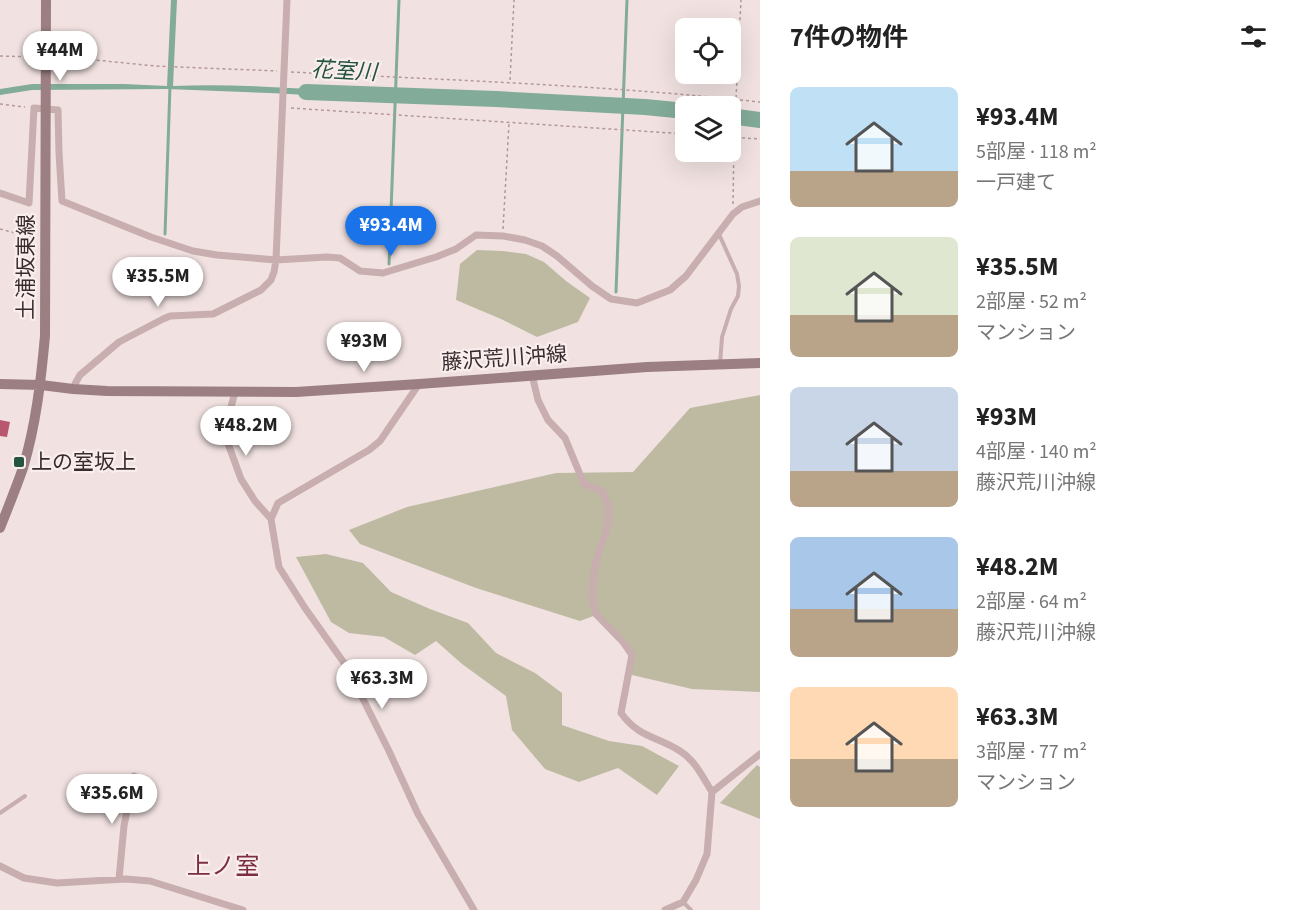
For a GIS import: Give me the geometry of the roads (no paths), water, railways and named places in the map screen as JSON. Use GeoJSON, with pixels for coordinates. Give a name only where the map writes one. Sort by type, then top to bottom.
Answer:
{"type":"FeatureCollection","features":[{"type":"Feature","properties":{"kind":"main road","name":"土浦坂東線"},"geometry":{"type":"LineString","coordinates":[[0,528],[23,467],[41,385],[45,336],[46,240],[42,107],[46,59],[46,0]]}},
{"type":"Feature","properties":{"kind":"main road","name":"藤沢荒川沖線"},"geometry":{"type":"LineString","coordinates":[[0,384],[107,391],[296,392],[647,367],[760,363]]}},
{"type":"Feature","properties":{"kind":"street"},"geometry":{"type":"LineString","coordinates":[[73,389],[80,375],[119,342],[170,316],[213,314],[261,290],[271,280],[276,260],[287,0]]}},
{"type":"Feature","properties":{"kind":"street"},"geometry":{"type":"LineString","coordinates":[[0,193],[30,202],[42,107],[58,110],[62,201],[151,237],[193,251],[276,260],[340,258],[360,271],[383,273],[456,249],[476,235],[503,236],[542,246],[611,299],[637,303],[670,290],[686,276],[733,214],[742,207],[760,201]]}},
{"type":"Feature","properties":{"kind":"street"},"geometry":{"type":"LineString","coordinates":[[532,375],[538,400],[548,420],[565,438],[584,484],[601,490],[608,504],[608,524],[594,568],[592,600],[596,614],[623,642],[632,655],[621,713],[628,724],[647,736],[681,751],[697,767],[712,792],[707,854],[683,902],[665,910]]}},
{"type":"Feature","properties":{"kind":"street"},"geometry":{"type":"LineString","coordinates":[[271,519],[278,503],[369,450],[380,441],[419,384]]}},
{"type":"Feature","properties":{"kind":"street"},"geometry":{"type":"LineString","coordinates":[[235,392],[229,412],[226,438],[241,479],[255,501],[271,519],[279,567],[347,667],[389,751],[417,814],[474,910]]}},
{"type":"Feature","properties":{"kind":"street"},"geometry":{"type":"LineString","coordinates":[[712,792],[760,754]]}},
{"type":"Feature","properties":{"kind":"street"},"geometry":{"type":"LineString","coordinates":[[119,879],[124,826],[134,776]]}},
{"type":"Feature","properties":{"kind":"street"},"geometry":{"type":"LineString","coordinates":[[0,866],[24,878],[57,883],[119,879],[150,881],[243,910]]}},
{"type":"Feature","properties":{"kind":"lane"},"geometry":{"type":"LineString","coordinates":[[718,232],[737,274],[739,286],[738,296],[722,337],[720,364]]}},
{"type":"Feature","properties":{"kind":"lane"},"geometry":{"type":"LineString","coordinates":[[0,813],[25,796]]}},
{"type":"Feature","properties":{"kind":"lane"},"geometry":{"type":"LineString","coordinates":[[683,902],[691,910]]}},
{"type":"Feature","properties":{"kind":"waterway"},"geometry":{"type":"LineString","coordinates":[[389,264],[399,0]]}},
{"type":"Feature","properties":{"kind":"waterway"},"geometry":{"type":"LineString","coordinates":[[616,292],[627,0]]}},
{"type":"Feature","properties":{"kind":"waterway"},"geometry":{"type":"LineString","coordinates":[[165,234],[170,86]]}},
{"type":"Feature","properties":{"kind":"waterway","name":"花室川"},"geometry":{"type":"LineString","coordinates":[[306,92],[496,99],[675,110]]}},
{"type":"Feature","properties":{"kind":"waterway","name":"花室川"},"geometry":{"type":"LineString","coordinates":[[741,117],[760,120]]}},
{"type":"Feature","properties":{"kind":"place","name":"上の室坂上"},"geometry":{"type":"Point","coordinates":[19,462]}},
{"type":"Feature","properties":{"kind":"district","name":"上ノ室"},"geometry":{"type":"Point","coordinates":[223,866]}}]}
